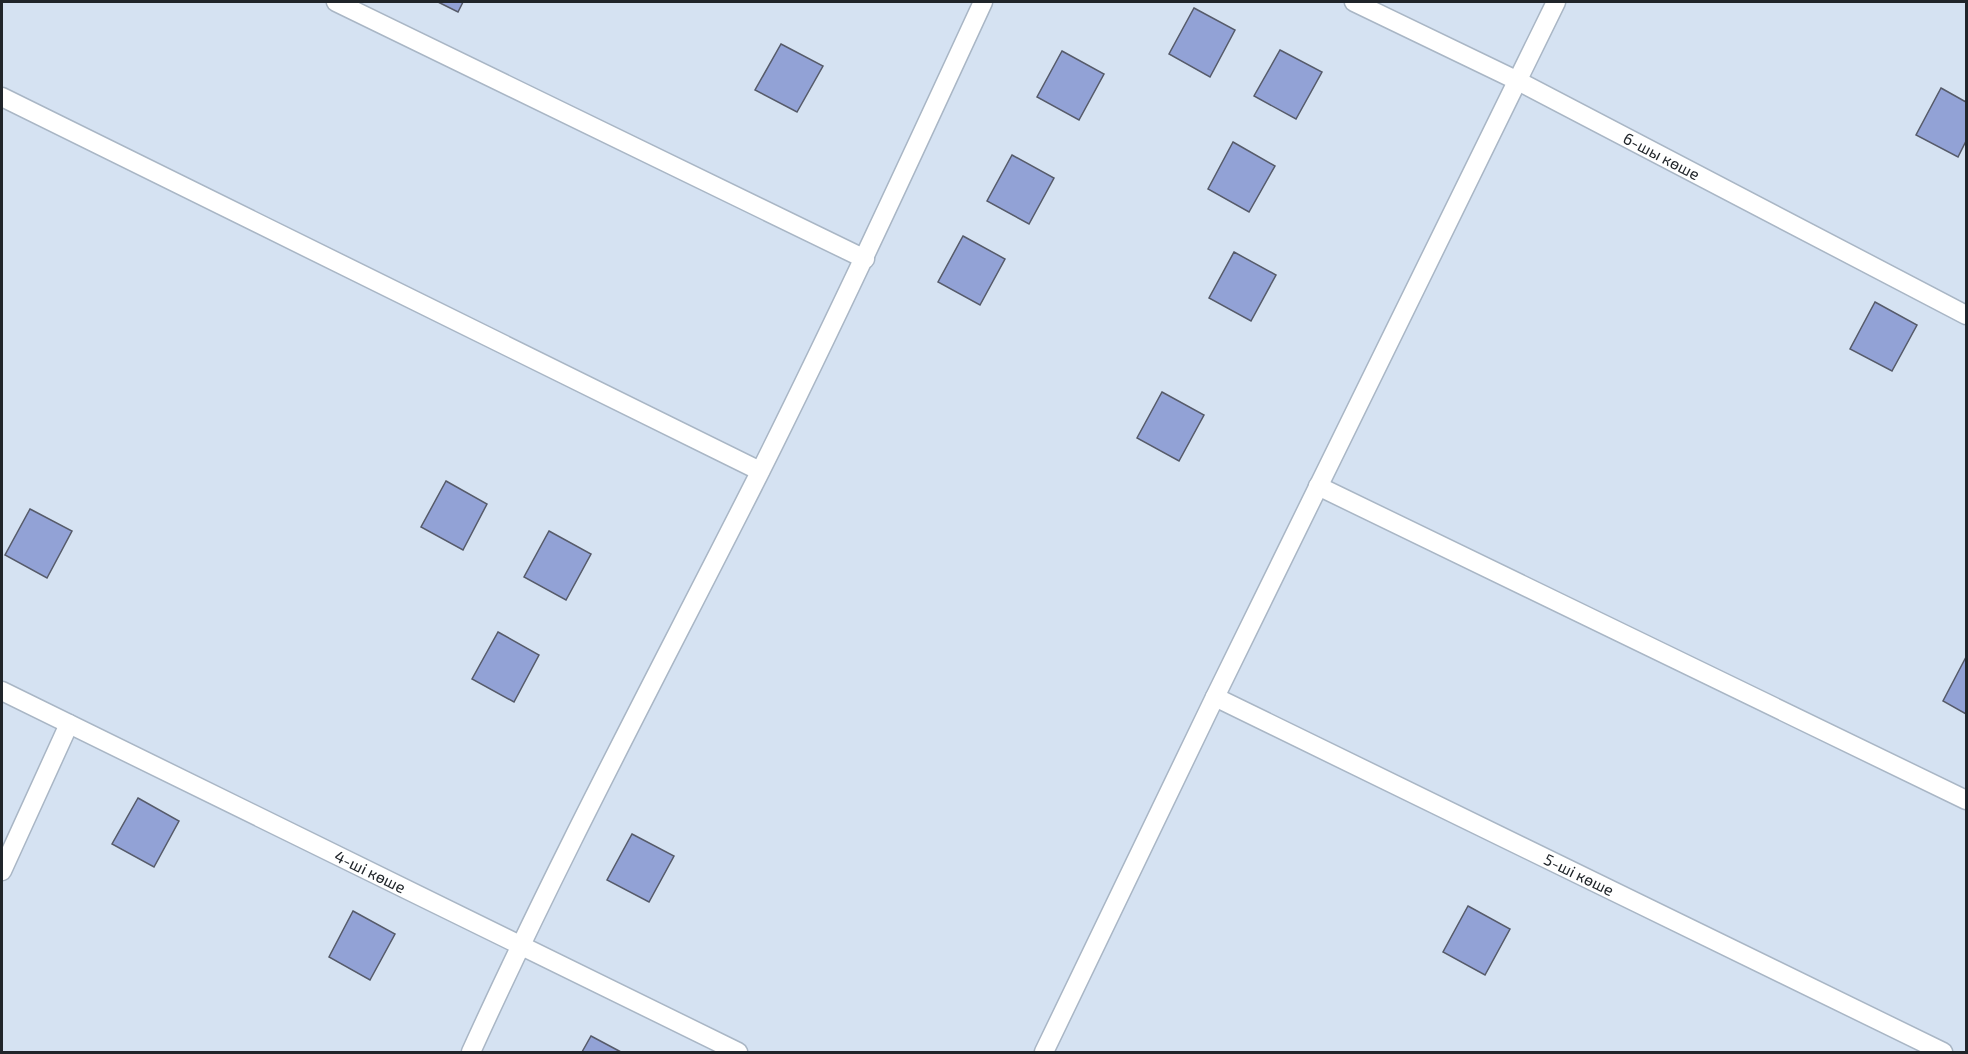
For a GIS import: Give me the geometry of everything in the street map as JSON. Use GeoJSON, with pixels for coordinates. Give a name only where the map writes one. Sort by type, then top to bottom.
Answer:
{"type":"FeatureCollection","features":[{"type":"Feature","properties":{"kind":"lane"},"geometry":{"type":"LineString","coordinates":[[336,2],[865,260]]}},
{"type":"Feature","properties":{"kind":"lane"},"geometry":{"type":"LineString","coordinates":[[471,1053],[519,945],[865,260],[983,2]]}},
{"type":"Feature","properties":{"kind":"lane","name":"6-шы көше"},"geometry":{"type":"LineString","coordinates":[[1354,2],[1518,81],[1966,315]]}},
{"type":"Feature","properties":{"kind":"lane"},"geometry":{"type":"LineString","coordinates":[[1044,1053],[1318,486],[1556,2]]}},
{"type":"Feature","properties":{"kind":"lane"},"geometry":{"type":"LineString","coordinates":[[2,97],[760,471]]}},
{"type":"Feature","properties":{"kind":"lane"},"geometry":{"type":"LineString","coordinates":[[1318,486],[1966,800]]}},
{"type":"Feature","properties":{"kind":"lane","name":"4-ші көше"},"geometry":{"type":"LineString","coordinates":[[2,691],[738,1053]]}},
{"type":"Feature","properties":{"kind":"lane","name":"5-ші көше"},"geometry":{"type":"LineString","coordinates":[[1215,698],[1943,1053]]}},
{"type":"Feature","properties":{"kind":"lane"},"geometry":{"type":"LineString","coordinates":[[2,871],[69,724]]}},
{"type":"Feature","properties":{"kind":"building"},"geometry":{"type":"Polygon","coordinates":[[[438,2],[463,2],[458,12],[438,2]]]}},
{"type":"Feature","properties":{"kind":"building"},"geometry":{"type":"Polygon","coordinates":[[[1194,8],[1235,30],[1210,77],[1169,54],[1194,8]]]}},
{"type":"Feature","properties":{"kind":"building"},"geometry":{"type":"Polygon","coordinates":[[[781,44],[823,66],[797,112],[755,90],[781,44]]]}},
{"type":"Feature","properties":{"kind":"building"},"geometry":{"type":"Polygon","coordinates":[[[1280,50],[1322,72],[1296,119],[1254,96],[1280,50]]]}},
{"type":"Feature","properties":{"kind":"building"},"geometry":{"type":"Polygon","coordinates":[[[1062,51],[1104,74],[1079,120],[1037,97],[1062,51]]]}},
{"type":"Feature","properties":{"kind":"building"},"geometry":{"type":"Polygon","coordinates":[[[1941,88],[1966,102],[1966,141],[1958,157],[1916,135],[1941,88]]]}},
{"type":"Feature","properties":{"kind":"building"},"geometry":{"type":"Polygon","coordinates":[[[1233,142],[1275,166],[1249,212],[1208,189],[1233,142]]]}},
{"type":"Feature","properties":{"kind":"building"},"geometry":{"type":"Polygon","coordinates":[[[1012,155],[1054,178],[1029,224],[987,201],[1012,155]]]}},
{"type":"Feature","properties":{"kind":"building"},"geometry":{"type":"Polygon","coordinates":[[[963,236],[1005,259],[980,305],[938,282],[963,236]]]}},
{"type":"Feature","properties":{"kind":"building"},"geometry":{"type":"Polygon","coordinates":[[[1234,252],[1276,275],[1251,321],[1209,298],[1234,252]]]}},
{"type":"Feature","properties":{"kind":"building"},"geometry":{"type":"Polygon","coordinates":[[[1875,302],[1917,325],[1892,371],[1850,349],[1875,302]]]}},
{"type":"Feature","properties":{"kind":"building"},"geometry":{"type":"Polygon","coordinates":[[[1162,392],[1204,415],[1179,461],[1137,438],[1162,392]]]}},
{"type":"Feature","properties":{"kind":"building"},"geometry":{"type":"Polygon","coordinates":[[[446,481],[487,504],[463,550],[421,527],[446,481]]]}},
{"type":"Feature","properties":{"kind":"building"},"geometry":{"type":"Polygon","coordinates":[[[30,509],[72,531],[47,578],[5,555],[30,509]]]}},
{"type":"Feature","properties":{"kind":"building"},"geometry":{"type":"Polygon","coordinates":[[[549,531],[591,554],[566,600],[524,577],[549,531]]]}},
{"type":"Feature","properties":{"kind":"building"},"geometry":{"type":"Polygon","coordinates":[[[498,632],[539,655],[514,702],[472,679],[498,632]]]}},
{"type":"Feature","properties":{"kind":"building"},"geometry":{"type":"Polygon","coordinates":[[[1966,657],[1966,714],[1943,701],[1966,657]]]}},
{"type":"Feature","properties":{"kind":"building"},"geometry":{"type":"Polygon","coordinates":[[[138,798],[179,821],[154,867],[112,844],[138,798]]]}},
{"type":"Feature","properties":{"kind":"building"},"geometry":{"type":"Polygon","coordinates":[[[632,834],[674,856],[649,902],[607,880],[632,834]]]}},
{"type":"Feature","properties":{"kind":"building"},"geometry":{"type":"Polygon","coordinates":[[[1468,906],[1510,929],[1485,975],[1443,952],[1468,906]]]}},
{"type":"Feature","properties":{"kind":"building"},"geometry":{"type":"Polygon","coordinates":[[[353,911],[395,934],[370,980],[329,957],[353,911]]]}},
{"type":"Feature","properties":{"kind":"building"},"geometry":{"type":"Polygon","coordinates":[[[591,1036],[621,1052],[582,1052],[591,1036]]]}}]}
